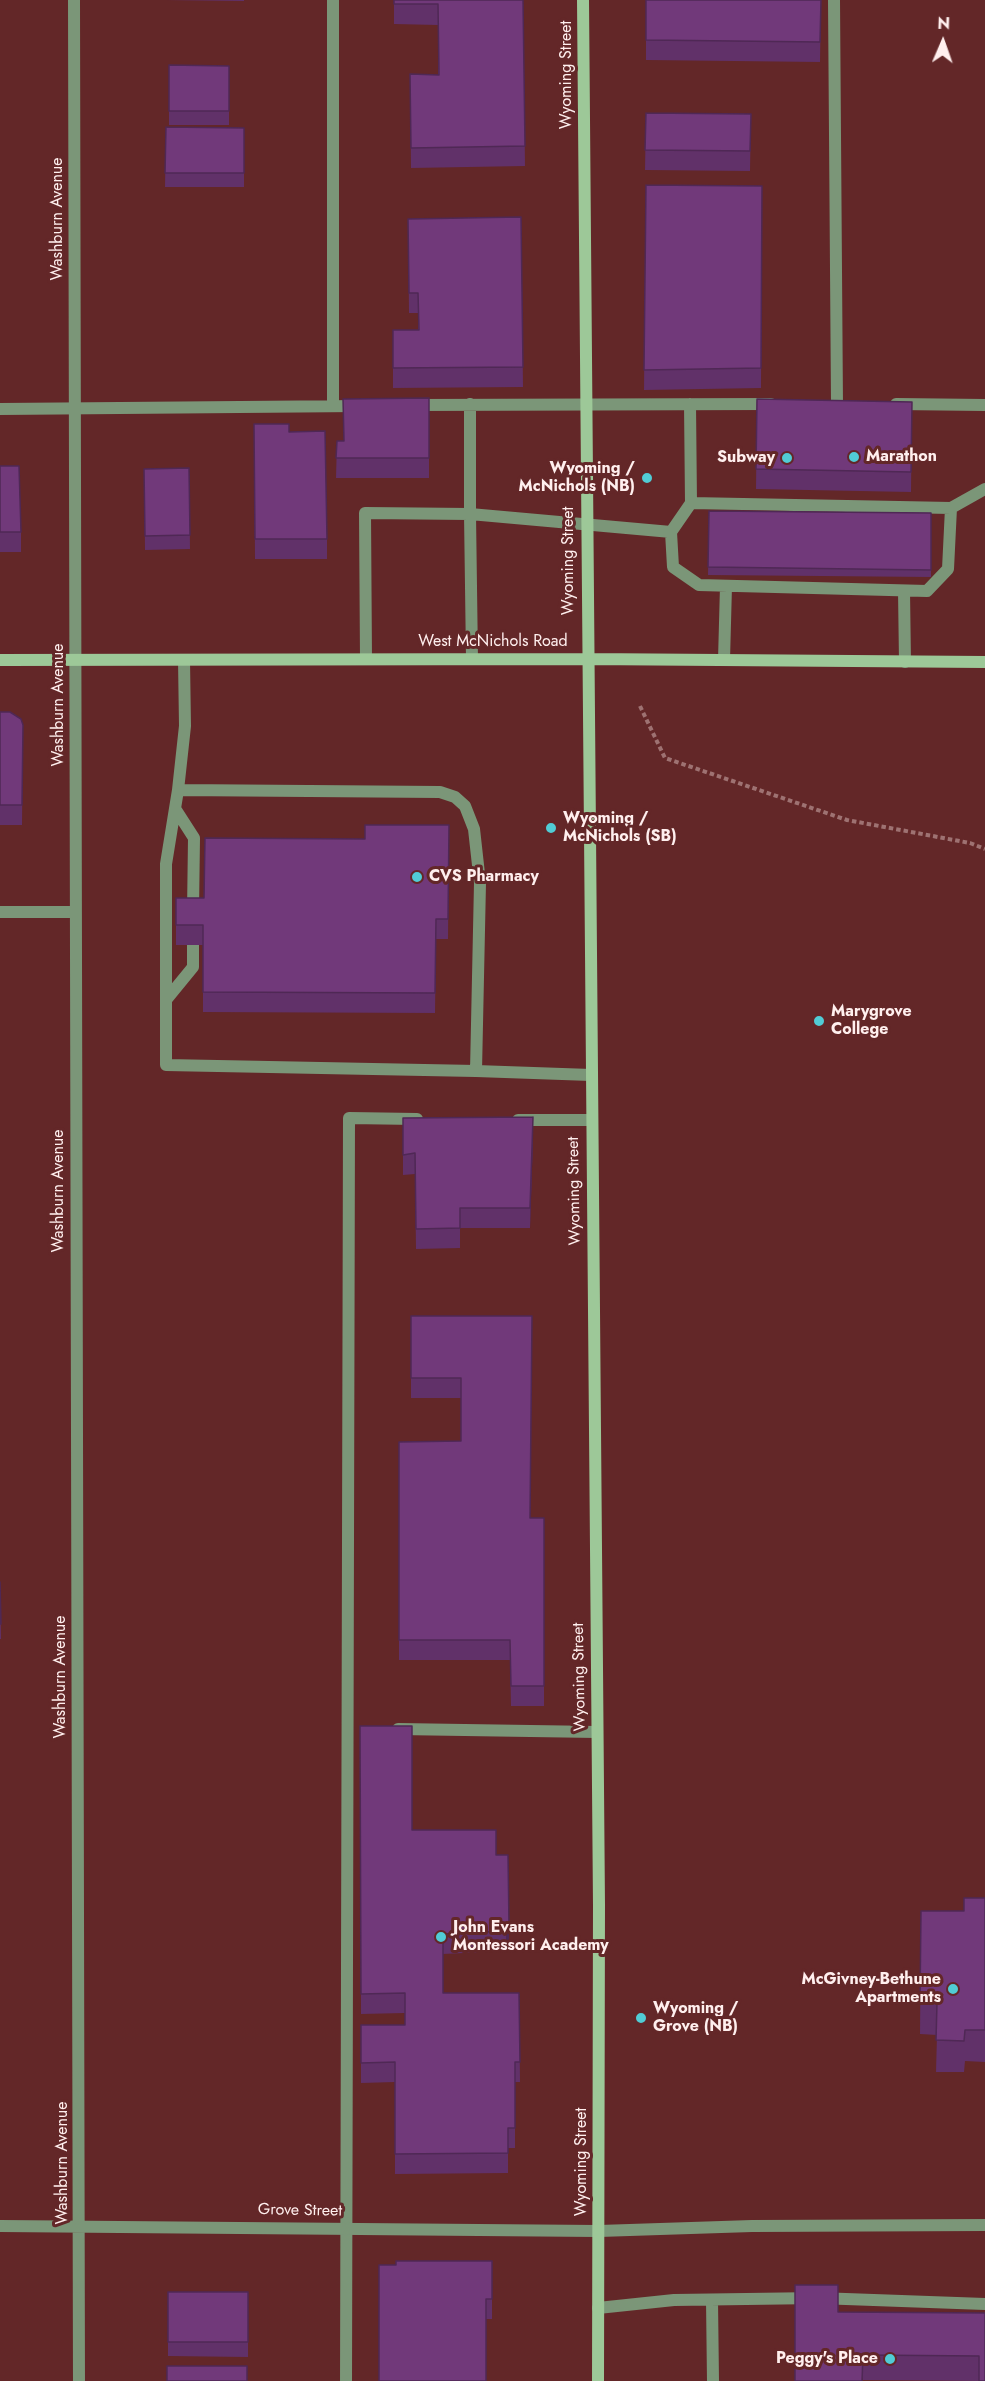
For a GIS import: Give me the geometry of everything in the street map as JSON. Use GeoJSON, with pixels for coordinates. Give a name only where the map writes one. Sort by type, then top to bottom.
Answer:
{"type":"FeatureCollection","features":[{"type":"Feature","properties":{"kind":"street","name":"Washburn Avenue"},"geometry":{"type":"LineString","coordinates":[[74,0],[79,2381]]}},
{"type":"Feature","properties":{"kind":"street"},"geometry":{"type":"LineString","coordinates":[[333,0],[333,406]]}},
{"type":"Feature","properties":{"kind":"street","name":"Wyoming Street"},"geometry":{"type":"LineString","coordinates":[[583,0],[597,1732],[598,2381]]}},
{"type":"Feature","properties":{"kind":"street"},"geometry":{"type":"LineString","coordinates":[[834,0],[837,404]]}},
{"type":"Feature","properties":{"kind":"street"},"geometry":{"type":"LineString","coordinates":[[470,404],[472,659]]}},
{"type":"Feature","properties":{"kind":"street"},"geometry":{"type":"LineString","coordinates":[[690,404],[691,502],[671,532],[673,567],[699,585],[731,582],[826,582],[866,589],[927,591],[948,569],[951,508]]}},
{"type":"Feature","properties":{"kind":"street"},"geometry":{"type":"LineString","coordinates":[[401,405],[780,404]]}},
{"type":"Feature","properties":{"kind":"street"},"geometry":{"type":"LineString","coordinates":[[883,404],[985,405]]}},
{"type":"Feature","properties":{"kind":"street"},"geometry":{"type":"LineString","coordinates":[[0,409],[379,405]]}},
{"type":"Feature","properties":{"kind":"street"},"geometry":{"type":"LineString","coordinates":[[691,502],[784,504],[826,512],[867,506],[951,508],[985,489]]}},
{"type":"Feature","properties":{"kind":"street"},"geometry":{"type":"LineString","coordinates":[[733,503],[733,518]]}},
{"type":"Feature","properties":{"kind":"street"},"geometry":{"type":"LineString","coordinates":[[784,504],[784,519]]}},
{"type":"Feature","properties":{"kind":"street"},"geometry":{"type":"LineString","coordinates":[[867,506],[867,520]]}},
{"type":"Feature","properties":{"kind":"street"},"geometry":{"type":"LineString","coordinates":[[366,659],[365,513],[470,514],[671,532]]}},
{"type":"Feature","properties":{"kind":"street"},"geometry":{"type":"LineString","coordinates":[[866,576],[866,589]]}},
{"type":"Feature","properties":{"kind":"street"},"geometry":{"type":"LineString","coordinates":[[724,660],[731,582]]}},
{"type":"Feature","properties":{"kind":"street"},"geometry":{"type":"LineString","coordinates":[[904,591],[905,662]]}},
{"type":"Feature","properties":{"kind":"street","name":"West McNichols Road"},"geometry":{"type":"LineString","coordinates":[[0,660],[587,659],[985,662]]}},
{"type":"Feature","properties":{"kind":"street"},"geometry":{"type":"LineString","coordinates":[[183,660],[185,726],[176,810],[166,864],[166,1065],[591,1075]]}},
{"type":"Feature","properties":{"kind":"street"},"geometry":{"type":"LineString","coordinates":[[178,790],[440,792],[454,797],[465,806],[474,829],[480,883],[476,1071]]}},
{"type":"Feature","properties":{"kind":"street"},"geometry":{"type":"LineString","coordinates":[[176,810],[194,838],[193,918]]}},
{"type":"Feature","properties":{"kind":"street"},"geometry":{"type":"LineString","coordinates":[[0,912],[75,912]]}},
{"type":"Feature","properties":{"kind":"street"},"geometry":{"type":"LineString","coordinates":[[166,1000],[193,967],[193,945]]}},
{"type":"Feature","properties":{"kind":"street"},"geometry":{"type":"LineString","coordinates":[[346,2381],[349,1119],[430,1119]]}},
{"type":"Feature","properties":{"kind":"street"},"geometry":{"type":"LineString","coordinates":[[510,1120],[591,1120]]}},
{"type":"Feature","properties":{"kind":"street"},"geometry":{"type":"LineString","coordinates":[[389,1729],[597,1732]]}},
{"type":"Feature","properties":{"kind":"street","name":"Grove Street"},"geometry":{"type":"LineString","coordinates":[[0,2226],[599,2231],[740,2227],[985,2225]]}},
{"type":"Feature","properties":{"kind":"street"},"geometry":{"type":"LineString","coordinates":[[598,2308],[712,2300],[818,2298],[985,2304]]}},
{"type":"Feature","properties":{"kind":"street"},"geometry":{"type":"LineString","coordinates":[[712,2300],[713,2381]]}},
{"type":"Feature","properties":{"kind":"path"},"geometry":{"type":"LineString","coordinates":[[640,706],[665,758],[847,820],[970,843],[985,849]]}},
{"type":"Feature","properties":{"kind":"building"},"geometry":{"type":"Polygon","coordinates":[[[394,0],[523,0],[525,146],[411,148],[410,74],[439,75],[438,4],[394,4],[394,0]]]}},
{"type":"Feature","properties":{"kind":"building"},"geometry":{"type":"Polygon","coordinates":[[[646,0],[821,0],[820,42],[646,40],[646,0]]]}},
{"type":"Feature","properties":{"kind":"building"},"geometry":{"type":"Polygon","coordinates":[[[169,65],[229,66],[229,111],[169,111],[169,65]]]}},
{"type":"Feature","properties":{"kind":"building"},"geometry":{"type":"Polygon","coordinates":[[[646,113],[751,114],[750,151],[645,150],[646,113]]]}},
{"type":"Feature","properties":{"kind":"building"},"geometry":{"type":"Polygon","coordinates":[[[166,127],[244,128],[244,173],[165,173],[166,127]]]}},
{"type":"Feature","properties":{"kind":"building"},"geometry":{"type":"Polygon","coordinates":[[[646,185],[762,186],[761,368],[644,370],[646,185]]]}},
{"type":"Feature","properties":{"kind":"building"},"geometry":{"type":"Polygon","coordinates":[[[521,217],[523,367],[393,368],[393,330],[419,330],[418,293],[409,293],[408,219],[521,217]]]}},
{"type":"Feature","properties":{"kind":"building"},"geometry":{"type":"Polygon","coordinates":[[[429,398],[429,458],[336,458],[337,441],[344,441],[343,399],[429,398]]]}},
{"type":"Feature","properties":{"kind":"building"},"geometry":{"type":"Polygon","coordinates":[[[757,399],[912,402],[911,472],[756,469],[757,399]]]}},
{"type":"Feature","properties":{"kind":"building"},"geometry":{"type":"Polygon","coordinates":[[[254,424],[289,424],[289,432],[325,431],[327,539],[255,539],[254,424]]]}},
{"type":"Feature","properties":{"kind":"building"},"geometry":{"type":"Polygon","coordinates":[[[0,466],[19,466],[21,532],[0,532],[0,466]]]}},
{"type":"Feature","properties":{"kind":"building"},"geometry":{"type":"Polygon","coordinates":[[[189,468],[190,535],[145,536],[144,469],[189,468]]]}},
{"type":"Feature","properties":{"kind":"building"},"geometry":{"type":"Polygon","coordinates":[[[709,511],[931,513],[931,570],[708,567],[709,511]]]}},
{"type":"Feature","properties":{"kind":"building"},"geometry":{"type":"Polygon","coordinates":[[[0,712],[10,712],[21,719],[23,725],[22,805],[0,805],[0,712]]]}},
{"type":"Feature","properties":{"kind":"building","name":"CVS Pharmacy"},"geometry":{"type":"Polygon","coordinates":[[[365,825],[449,825],[448,919],[436,919],[435,993],[203,992],[203,925],[176,925],[176,898],[204,898],[205,838],[365,839],[365,825]]]}},
{"type":"Feature","properties":{"kind":"building"},"geometry":{"type":"Polygon","coordinates":[[[533,1117],[530,1208],[460,1208],[460,1228],[416,1229],[415,1153],[403,1155],[403,1118],[533,1117]]]}},
{"type":"Feature","properties":{"kind":"building"},"geometry":{"type":"Polygon","coordinates":[[[411,1316],[532,1316],[530,1518],[544,1518],[544,1686],[511,1686],[510,1640],[399,1640],[399,1442],[461,1441],[461,1378],[411,1378],[411,1316]]]}},
{"type":"Feature","properties":{"kind":"building"},"geometry":{"type":"Polygon","coordinates":[[[360,1726],[412,1726],[412,1830],[496,1830],[496,1855],[508,1855],[509,1925],[506,1931],[443,1934],[443,1993],[519,1993],[520,2062],[515,2062],[515,2128],[508,2128],[508,2153],[395,2154],[395,2062],[361,2063],[361,2025],[405,2025],[405,1993],[361,1994],[360,1726]]]}},
{"type":"Feature","properties":{"kind":"building","name":"McGivney-Bethune Apartments"},"geometry":{"type":"Polygon","coordinates":[[[964,1898],[985,1898],[985,2030],[965,2030],[964,2041],[936,2040],[937,2003],[920,2003],[921,1911],[964,1911],[964,1898]]]}},
{"type":"Feature","properties":{"kind":"building"},"geometry":{"type":"Polygon","coordinates":[[[396,2261],[492,2261],[492,2299],[486,2299],[486,2381],[379,2381],[379,2265],[396,2265],[396,2261]]]}},
{"type":"Feature","properties":{"kind":"building"},"geometry":{"type":"Polygon","coordinates":[[[795,2285],[838,2285],[838,2312],[985,2313],[985,2381],[979,2381],[979,2356],[863,2355],[862,2381],[795,2381],[795,2285]]]}},
{"type":"Feature","properties":{"kind":"building"},"geometry":{"type":"Polygon","coordinates":[[[168,2292],[248,2292],[248,2342],[168,2342],[168,2292]]]}},
{"type":"Feature","properties":{"kind":"building"},"geometry":{"type":"Polygon","coordinates":[[[167,2366],[247,2366],[247,2381],[167,2381],[167,2366]]]}},
{"type":"Feature","properties":{"kind":"place","name":"Marathon"},"geometry":{"type":"Point","coordinates":[854,457]}},
{"type":"Feature","properties":{"kind":"place","name":"Subway"},"geometry":{"type":"Point","coordinates":[787,458]}},
{"type":"Feature","properties":{"kind":"place","name":"Wyoming / McNichols (NB)"},"geometry":{"type":"Point","coordinates":[647,478]}},
{"type":"Feature","properties":{"kind":"place","name":"Wyoming / McNichols (SB)"},"geometry":{"type":"Point","coordinates":[551,828]}},
{"type":"Feature","properties":{"kind":"place","name":"CVS Pharmacy"},"geometry":{"type":"Point","coordinates":[417,877]}},
{"type":"Feature","properties":{"kind":"place","name":"Marygrove College"},"geometry":{"type":"Point","coordinates":[819,1021]}},
{"type":"Feature","properties":{"kind":"place","name":"John Evans Montessori Academy"},"geometry":{"type":"Point","coordinates":[441,1937]}},
{"type":"Feature","properties":{"kind":"place","name":"McGivney-Bethune Apartments"},"geometry":{"type":"Point","coordinates":[953,1989]}},
{"type":"Feature","properties":{"kind":"place","name":"Wyoming / Grove (NB)"},"geometry":{"type":"Point","coordinates":[641,2018]}},
{"type":"Feature","properties":{"kind":"place","name":"Peggy's Place"},"geometry":{"type":"Point","coordinates":[890,2359]}}]}
